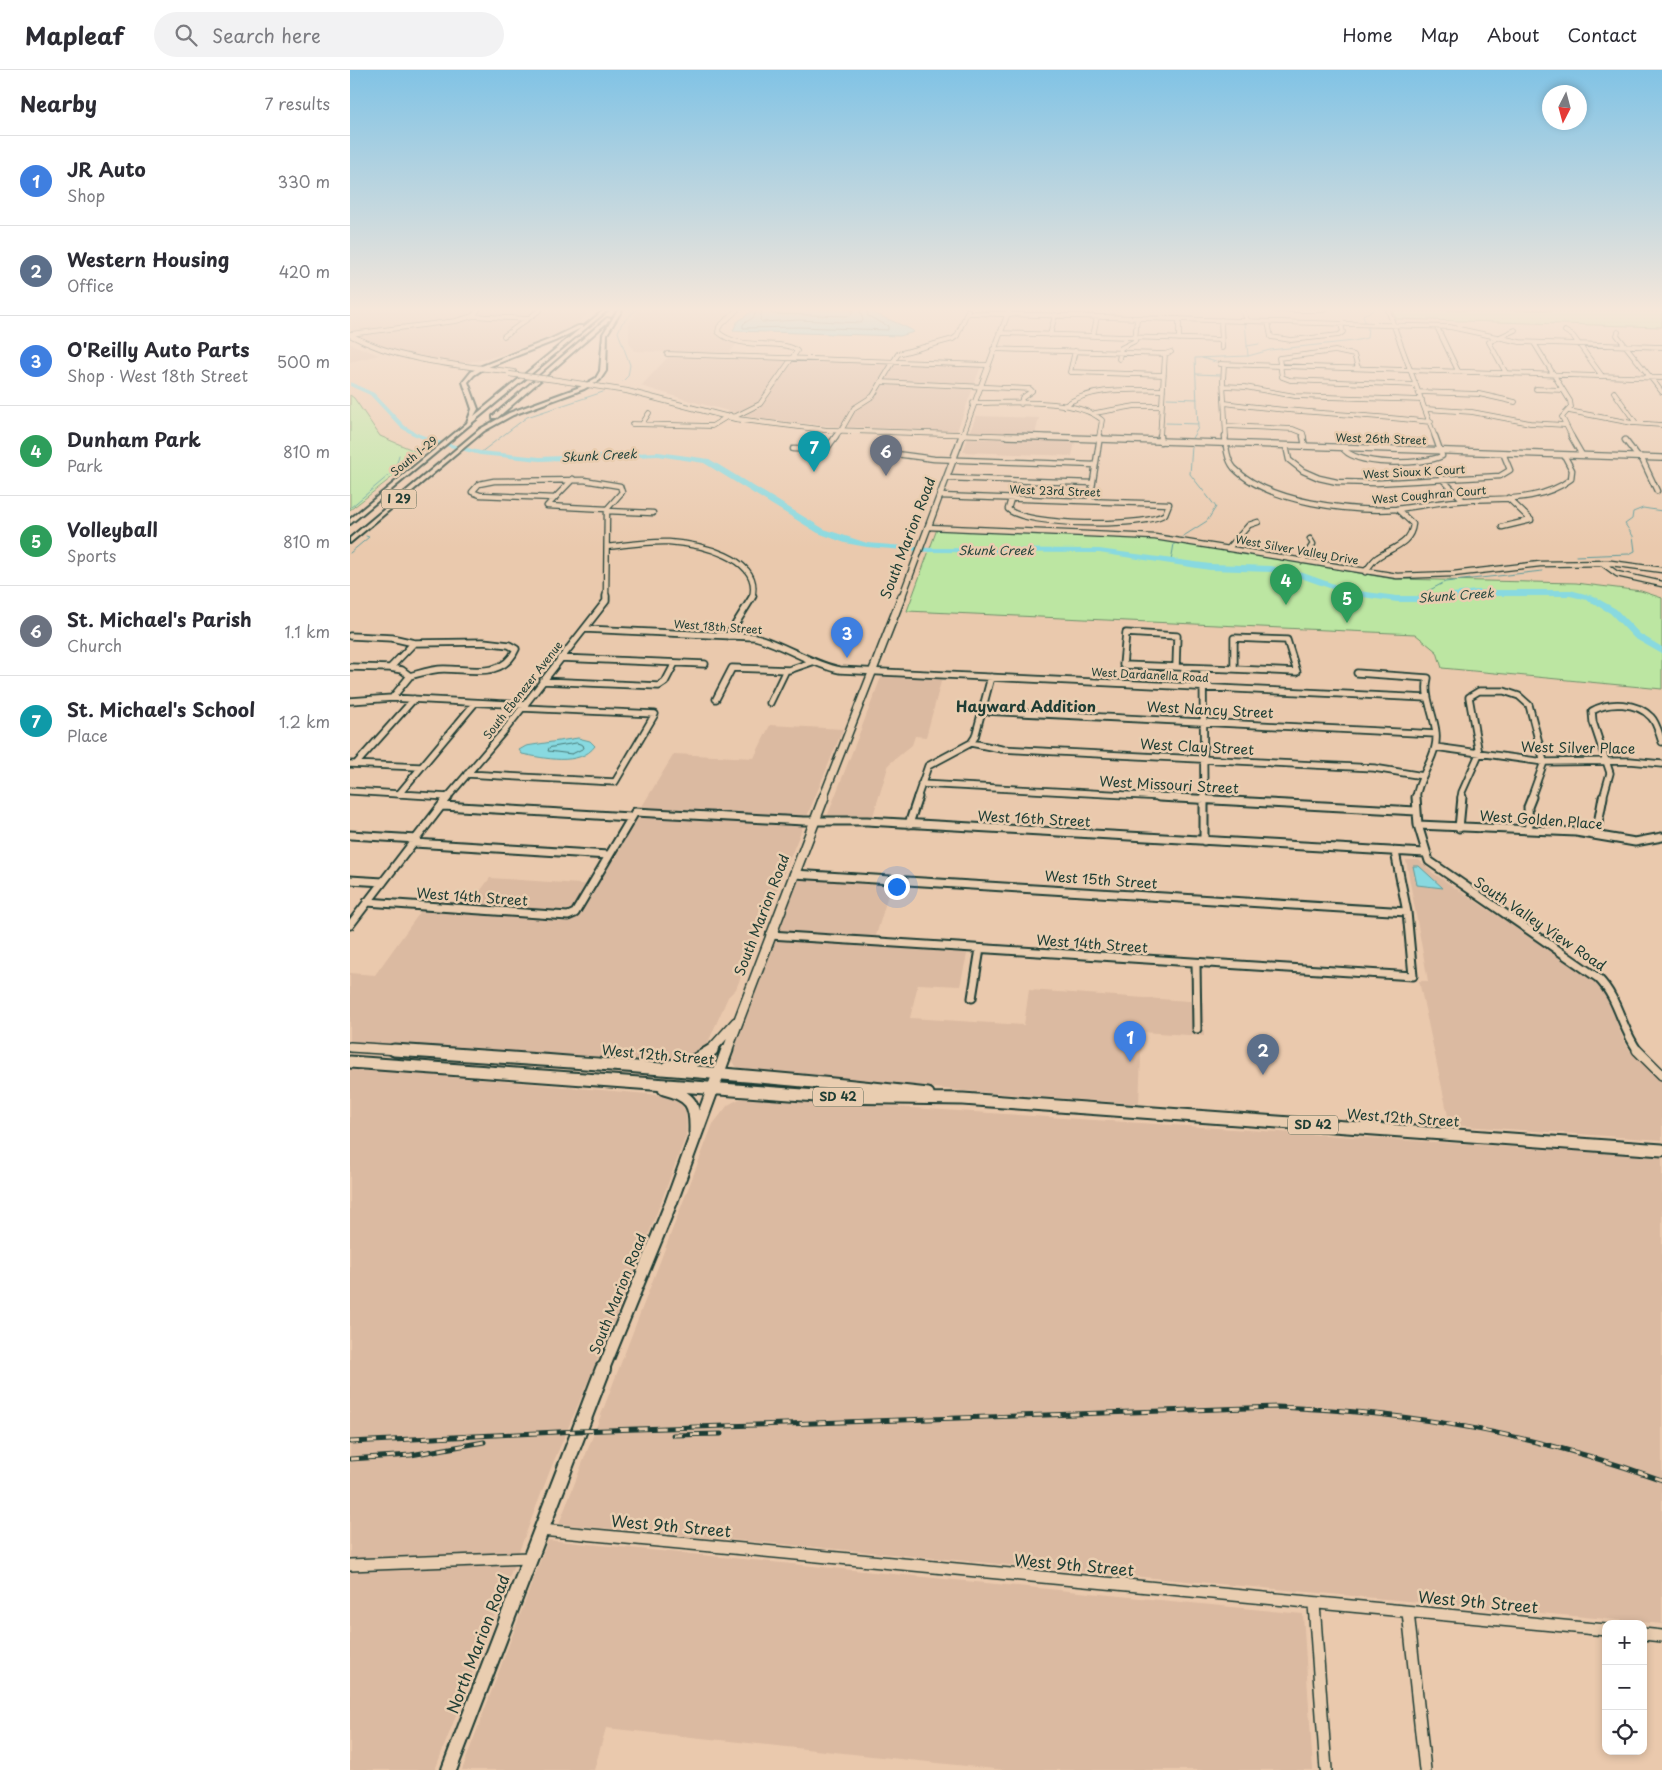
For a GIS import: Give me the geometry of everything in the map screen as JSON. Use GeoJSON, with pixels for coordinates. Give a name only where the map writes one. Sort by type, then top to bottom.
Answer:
{"type":"FeatureCollection","features":[{"type":"Feature","properties":{"kind":"highway"},"geometry":{"type":"LineString","coordinates":[[456,435],[468,423],[475,412],[474,402],[467,389]]}},
{"type":"Feature","properties":{"kind":"highway","name":"South I-29"},"geometry":{"type":"LineString","coordinates":[[350,522],[511,389]]}},
{"type":"Feature","properties":{"kind":"highway","name":"South I-29"},"geometry":{"type":"LineString","coordinates":[[350,540],[528,389]]}},
{"type":"Feature","properties":{"kind":"highway"},"geometry":{"type":"LineString","coordinates":[[470,439],[511,414],[575,389]]}},
{"type":"Feature","properties":{"kind":"main road","name":"West 26th Street"},"geometry":{"type":"LineString","coordinates":[[621,389],[781,426],[841,430],[1662,458]]}},
{"type":"Feature","properties":{"kind":"main road","name":"South Marion Road"},"geometry":{"type":"LineString","coordinates":[[540,1530],[694,1143],[814,819],[947,478],[978,389]]}},
{"type":"Feature","properties":{"kind":"main road","name":"West 26th Street"},"geometry":{"type":"LineString","coordinates":[[731,416],[841,430],[905,431],[962,435]]}},
{"type":"Feature","properties":{"kind":"main road"},"geometry":{"type":"LineString","coordinates":[[641,1067],[678,1065],[701,1060],[712,1052],[740,1016]]}},
{"type":"Feature","properties":{"kind":"main road","name":"West 12th Street"},"geometry":{"type":"LineString","coordinates":[[350,1047],[641,1067],[886,1088],[963,1099]]}},
{"type":"Feature","properties":{"kind":"main road","name":"West 12th Street"},"geometry":{"type":"LineString","coordinates":[[350,1062],[830,1097],[963,1099],[1662,1150]]}},
{"type":"Feature","properties":{"kind":"main road"},"geometry":{"type":"LineString","coordinates":[[601,1081],[660,1088],[687,1098],[694,1106],[696,1112],[694,1143]]}},
{"type":"Feature","properties":{"kind":"main road","name":"North Marion Road"},"geometry":{"type":"LineString","coordinates":[[449,1770],[540,1530]]}},
{"type":"Feature","properties":{"kind":"street"},"geometry":{"type":"LineString","coordinates":[[632,424],[712,426],[753,404],[765,389]]}},
{"type":"Feature","properties":{"kind":"street"},"geometry":{"type":"LineString","coordinates":[[793,449],[826,450],[854,408],[872,397],[877,389]]}},
{"type":"Feature","properties":{"kind":"street"},"geometry":{"type":"LineString","coordinates":[[1021,404],[1022,398],[1032,391],[1030,389]]}},
{"type":"Feature","properties":{"kind":"street","name":"West Coughran Court"},"geometry":{"type":"LineString","coordinates":[[1224,389],[1227,444],[1229,460],[1234,468],[1248,479],[1268,489],[1326,505],[1364,510],[1398,510],[1463,500],[1508,498],[1539,494],[1563,486],[1572,475],[1564,455]]}},
{"type":"Feature","properties":{"kind":"street"},"geometry":{"type":"LineString","coordinates":[[1257,389],[1291,396],[1422,400]]}},
{"type":"Feature","properties":{"kind":"street"},"geometry":{"type":"LineString","coordinates":[[1466,394],[1467,389]]}},
{"type":"Feature","properties":{"kind":"street"},"geometry":{"type":"LineString","coordinates":[[1545,389],[1563,390],[1570,401],[1569,411],[1562,417],[1564,425],[1582,456]]}},
{"type":"Feature","properties":{"kind":"street"},"geometry":{"type":"LineString","coordinates":[[1064,406],[1073,400],[1112,391],[1163,390],[1160,442]]}},
{"type":"Feature","properties":{"kind":"street"},"geometry":{"type":"LineString","coordinates":[[1342,447],[1346,454],[1352,457],[1375,461],[1437,459],[1442,456],[1442,451],[1419,392],[1466,394],[1515,402]]}},
{"type":"Feature","properties":{"kind":"street"},"geometry":{"type":"LineString","coordinates":[[1614,392],[1636,423]]}},
{"type":"Feature","properties":{"kind":"street"},"geometry":{"type":"LineString","coordinates":[[973,403],[1064,406],[1095,413],[1135,406],[1162,406]]}},
{"type":"Feature","properties":{"kind":"street"},"geometry":{"type":"LineString","coordinates":[[1225,403],[1281,411],[1364,414],[1431,422]]}},
{"type":"Feature","properties":{"kind":"street"},"geometry":{"type":"LineString","coordinates":[[1426,409],[1472,412],[1521,421],[1564,425]]}},
{"type":"Feature","properties":{"kind":"street"},"geometry":{"type":"LineString","coordinates":[[1569,411],[1636,423],[1662,425]]}},
{"type":"Feature","properties":{"kind":"street"},"geometry":{"type":"LineString","coordinates":[[642,424],[650,413]]}},
{"type":"Feature","properties":{"kind":"street"},"geometry":{"type":"LineString","coordinates":[[1090,501],[1102,420],[1095,413]]}},
{"type":"Feature","properties":{"kind":"street"},"geometry":{"type":"LineString","coordinates":[[1226,426],[1296,429],[1303,434],[1305,446]]}},
{"type":"Feature","properties":{"kind":"street"},"geometry":{"type":"LineString","coordinates":[[1625,440],[1640,457],[1648,470],[1651,484],[1657,491]]}},
{"type":"Feature","properties":{"kind":"street","name":"West Sioux K Court"},"geometry":{"type":"LineString","coordinates":[[1286,446],[1289,460],[1297,468],[1330,480],[1369,484],[1503,475],[1510,470],[1503,453]]}},
{"type":"Feature","properties":{"kind":"street"},"geometry":{"type":"LineString","coordinates":[[881,452],[891,455],[953,460],[1095,465]]}},
{"type":"Feature","properties":{"kind":"street"},"geometry":{"type":"LineString","coordinates":[[947,478],[1092,483]]}},
{"type":"Feature","properties":{"kind":"street"},"geometry":{"type":"LineString","coordinates":[[1441,478],[1463,500]]}},
{"type":"Feature","properties":{"kind":"street"},"geometry":{"type":"LineString","coordinates":[[573,479],[547,506],[653,513]]}},
{"type":"Feature","properties":{"kind":"street"},"geometry":{"type":"LineString","coordinates":[[555,498],[480,495],[472,492],[480,484],[490,481],[573,479],[606,482],[622,488],[622,492],[607,510]]}},
{"type":"Feature","properties":{"kind":"street","name":"West 23rd Street"},"geometry":{"type":"LineString","coordinates":[[940,496],[1011,498],[1169,504],[1168,511],[1159,518],[1127,523],[1022,517],[1009,510],[1011,498]]}},
{"type":"Feature","properties":{"kind":"street"},"geometry":{"type":"LineString","coordinates":[[1502,527],[1532,520],[1508,498]]}},
{"type":"Feature","properties":{"kind":"street","name":"South Ebenezer Avenue"},"geometry":{"type":"LineString","coordinates":[[350,925],[443,806],[448,797],[585,629],[607,598],[607,510]]}},
{"type":"Feature","properties":{"kind":"street"},"geometry":{"type":"LineString","coordinates":[[1364,572],[1376,558],[1402,544],[1412,534],[1413,524],[1398,510]]}},
{"type":"Feature","properties":{"kind":"street"},"geometry":{"type":"LineString","coordinates":[[1229,548],[1249,525],[1258,522]]}},
{"type":"Feature","properties":{"kind":"street","name":"West Silver Valley Drive"},"geometry":{"type":"LineString","coordinates":[[928,527],[1155,537],[1364,572],[1420,576],[1519,565],[1602,563],[1636,565],[1662,570]]}},
{"type":"Feature","properties":{"kind":"street"},"geometry":{"type":"LineString","coordinates":[[1302,561],[1313,544],[1310,539]]}},
{"type":"Feature","properties":{"kind":"street"},"geometry":{"type":"LineString","coordinates":[[607,546],[668,542],[685,544],[719,552],[743,566],[751,574],[754,581],[752,597],[728,636]]}},
{"type":"Feature","properties":{"kind":"street"},"geometry":{"type":"LineString","coordinates":[[1602,563],[1618,574],[1662,584]]}},
{"type":"Feature","properties":{"kind":"street","name":"West 18th Street"},"geometry":{"type":"LineString","coordinates":[[585,629],[760,638],[812,662],[833,669],[872,672]]}},
{"type":"Feature","properties":{"kind":"street"},"geometry":{"type":"LineString","coordinates":[[1176,667],[1177,636],[1126,633],[1123,664],[1176,667],[1288,671],[1297,672],[1286,640],[1234,638],[1234,669]]}},
{"type":"Feature","properties":{"kind":"street"},"geometry":{"type":"LineString","coordinates":[[350,636],[394,639],[412,644],[457,642],[513,646],[516,649],[513,656],[499,669],[479,671],[439,670],[410,676],[392,698]]}},
{"type":"Feature","properties":{"kind":"street"},"geometry":{"type":"LineString","coordinates":[[390,668],[412,644]]}},
{"type":"Feature","properties":{"kind":"street"},"geometry":{"type":"LineString","coordinates":[[560,658],[705,664]]}},
{"type":"Feature","properties":{"kind":"street"},"geometry":{"type":"LineString","coordinates":[[716,699],[732,668],[786,670],[812,662]]}},
{"type":"Feature","properties":{"kind":"street"},"geometry":{"type":"LineString","coordinates":[[542,682],[659,686],[665,682],[675,663]]}},
{"type":"Feature","properties":{"kind":"street"},"geometry":{"type":"LineString","coordinates":[[350,667],[390,668],[402,670],[410,676]]}},
{"type":"Feature","properties":{"kind":"street"},"geometry":{"type":"LineString","coordinates":[[1202,668],[1204,842]]}},
{"type":"Feature","properties":{"kind":"street"},"geometry":{"type":"LineString","coordinates":[[770,703],[786,670]]}},
{"type":"Feature","properties":{"kind":"street","name":"West Dardanella Road"},"geometry":{"type":"LineString","coordinates":[[872,672],[1427,698]]}},
{"type":"Feature","properties":{"kind":"street"},"geometry":{"type":"LineString","coordinates":[[1357,674],[1428,678],[1424,684],[1436,734],[1435,747],[1417,791],[1416,811],[1424,853]]}},
{"type":"Feature","properties":{"kind":"street"},"geometry":{"type":"LineString","coordinates":[[909,824],[921,784],[930,763],[971,743],[978,731],[991,677]]}},
{"type":"Feature","properties":{"kind":"street"},"geometry":{"type":"LineString","coordinates":[[1459,828],[1462,792],[1478,754],[1469,697],[1479,691],[1497,690],[1515,694],[1527,702],[1544,762],[1528,807],[1529,830]]}},
{"type":"Feature","properties":{"kind":"street"},"geometry":{"type":"LineString","coordinates":[[350,701],[392,698],[656,714],[615,782],[467,774]]}},
{"type":"Feature","properties":{"kind":"street"},"geometry":{"type":"LineString","coordinates":[[353,764],[414,699]]}},
{"type":"Feature","properties":{"kind":"street"},"geometry":{"type":"LineString","coordinates":[[399,794],[474,703]]}},
{"type":"Feature","properties":{"kind":"street"},"geometry":{"type":"LineString","coordinates":[[1596,834],[1598,815],[1610,779],[1607,762],[1591,713],[1600,706],[1618,705],[1636,708],[1649,715],[1662,742]]}},
{"type":"Feature","properties":{"kind":"street","name":"West Nancy Street"},"geometry":{"type":"LineString","coordinates":[[983,711],[1436,734]]}},
{"type":"Feature","properties":{"kind":"street","name":"West Clay Street"},"geometry":{"type":"LineString","coordinates":[[971,743],[1001,749],[1374,768],[1423,776]]}},
{"type":"Feature","properties":{"kind":"street","name":"West Silver Place"},"geometry":{"type":"LineString","coordinates":[[1435,747],[1544,762],[1662,764]]}},
{"type":"Feature","properties":{"kind":"street"},"geometry":{"type":"LineString","coordinates":[[353,764],[420,767]]}},
{"type":"Feature","properties":{"kind":"street","name":"West Missouri Street"},"geometry":{"type":"LineString","coordinates":[[921,784],[1416,811]]}},
{"type":"Feature","properties":{"kind":"street"},"geometry":{"type":"LineString","coordinates":[[350,791],[448,797]]}},
{"type":"Feature","properties":{"kind":"street"},"geometry":{"type":"LineString","coordinates":[[350,835],[608,855],[630,817],[443,806]]}},
{"type":"Feature","properties":{"kind":"street","name":"West 16th Street"},"geometry":{"type":"LineString","coordinates":[[630,817],[635,812],[642,812],[814,819],[1424,853]]}},
{"type":"Feature","properties":{"kind":"street","name":"West Golden Place"},"geometry":{"type":"LineString","coordinates":[[1418,825],[1596,834],[1641,842],[1662,837]]}},
{"type":"Feature","properties":{"kind":"street"},"geometry":{"type":"LineString","coordinates":[[1395,852],[1407,912]]}},
{"type":"Feature","properties":{"kind":"street","name":"South Valley View Road"},"geometry":{"type":"LineString","coordinates":[[1424,853],[1434,867],[1609,987],[1617,1000],[1629,1036],[1638,1051],[1662,1074]]}},
{"type":"Feature","properties":{"kind":"street","name":"West 14th Street"},"geometry":{"type":"LineString","coordinates":[[367,902],[568,916],[575,913],[608,855]]}},
{"type":"Feature","properties":{"kind":"street","name":"West 15th Street"},"geometry":{"type":"LineString","coordinates":[[794,874],[1407,912]]}},
{"type":"Feature","properties":{"kind":"street"},"geometry":{"type":"LineString","coordinates":[[350,880],[383,882]]}},
{"type":"Feature","properties":{"kind":"street","name":"West 14th Street"},"geometry":{"type":"LineString","coordinates":[[770,935],[1413,976],[1407,912]]}},
{"type":"Feature","properties":{"kind":"street"},"geometry":{"type":"LineString","coordinates":[[972,998],[980,949]]}},
{"type":"Feature","properties":{"kind":"street"},"geometry":{"type":"LineString","coordinates":[[1196,963],[1197,1030]]}},
{"type":"Feature","properties":{"kind":"street","name":"West 9th Street"},"geometry":{"type":"LineString","coordinates":[[540,1530],[1602,1630]]}},
{"type":"Feature","properties":{"kind":"street"},"geometry":{"type":"LineString","coordinates":[[350,1565],[530,1558]]}},
{"type":"Feature","properties":{"kind":"street"},"geometry":{"type":"LineString","coordinates":[[1314,1604],[1326,1770]]}},
{"type":"Feature","properties":{"kind":"street"},"geometry":{"type":"LineString","coordinates":[[1408,1612],[1425,1770]]}},
{"type":"Feature","properties":{"kind":"street"},"geometry":{"type":"LineString","coordinates":[[1647,1634],[1662,1636]]}},
{"type":"Feature","properties":{"kind":"shaded area"},"geometry":{"type":"Polygon","coordinates":[[[652,389],[972,389],[957,431],[830,426],[755,418],[652,389]]]}},
{"type":"Feature","properties":{"kind":"shaded area"},"geometry":{"type":"Polygon","coordinates":[[[976,416],[1039,418],[1035,434],[970,432],[976,416]]]}},
{"type":"Feature","properties":{"kind":"shaded area"},"geometry":{"type":"Polygon","coordinates":[[[968,438],[1075,442],[1072,456],[963,452],[968,438]]]}},
{"type":"Feature","properties":{"kind":"shaded area"},"geometry":{"type":"Polygon","coordinates":[[[882,675],[942,678],[926,737],[915,736],[912,745],[889,764],[872,819],[827,817],[882,675]]]}},
{"type":"Feature","properties":{"kind":"shaded area"},"geometry":{"type":"Polygon","coordinates":[[[770,725],[843,729],[736,989],[728,997],[706,1047],[689,1058],[654,1062],[350,1042],[350,973],[375,975],[426,904],[468,907],[490,878],[594,885],[674,754],[754,758],[770,725]]]}},
{"type":"Feature","properties":{"kind":"shaded area"},"geometry":{"type":"Polygon","coordinates":[[[1406,860],[1419,860],[1433,873],[1600,984],[1607,993],[1621,1034],[1628,1048],[1662,1079],[1662,1140],[1450,1125],[1419,981],[1428,981],[1406,860]]]}},
{"type":"Feature","properties":{"kind":"shaded area"},"geometry":{"type":"Polygon","coordinates":[[[795,878],[891,885],[875,939],[969,945],[960,986],[918,984],[910,1018],[1024,1025],[1029,990],[1203,1002],[1204,1036],[1142,1032],[1139,1104],[966,1091],[739,1069],[729,1059],[795,878]]]}},
{"type":"Feature","properties":{"kind":"shaded area"},"geometry":{"type":"Polygon","coordinates":[[[350,1068],[670,1096],[680,1102],[686,1112],[686,1136],[631,1281],[551,1468],[435,1770],[350,1770],[350,1068]]]}},
{"type":"Feature","properties":{"kind":"shaded area"},"geometry":{"type":"Polygon","coordinates":[[[759,1098],[1662,1157],[1662,1624],[1647,1623],[1647,1620],[1618,1620],[559,1524],[713,1124],[728,1105],[739,1099],[759,1098]]]}},
{"type":"Feature","properties":{"kind":"shaded area"},"geometry":{"type":"Polygon","coordinates":[[[548,1540],[1303,1614],[1313,1770],[1004,1770],[606,1728],[594,1770],[462,1770],[548,1540]]]}},
{"type":"Feature","properties":{"kind":"green space"},"geometry":{"type":"Polygon","coordinates":[[[350,395],[380,436],[422,454],[350,510],[350,395]]]}},
{"type":"Feature","properties":{"kind":"green space"},"geometry":{"type":"Polygon","coordinates":[[[937,529],[1155,538],[1394,579],[1576,583],[1641,591],[1662,598],[1662,689],[1442,668],[1437,652],[1415,634],[907,611],[937,529]]]}},
{"type":"Feature","properties":{"kind":"water"},"geometry":{"type":"Polygon","coordinates":[[[578,738],[590,741],[595,746],[588,753],[571,759],[550,759],[522,754],[519,750],[526,746],[578,738]]]}},
{"type":"Feature","properties":{"kind":"water"},"geometry":{"type":"Polygon","coordinates":[[[1413,866],[1419,866],[1443,888],[1417,885],[1413,866]]]}},
{"type":"Feature","properties":{"kind":"waterway","name":"Skunk Creek"},"geometry":{"type":"LineString","coordinates":[[362,389],[372,394],[403,427],[415,434],[433,441],[480,453],[540,459],[658,454],[706,461],[821,531],[848,541],[867,545],[929,550],[1099,551],[1210,567],[1271,569],[1300,575],[1349,592],[1397,599],[1432,599],[1475,593],[1570,593],[1590,598],[1613,611],[1637,636],[1662,651]]}},
{"type":"Feature","properties":{"kind":"waterway"},"geometry":{"type":"LineString","coordinates":[[1196,389],[1197,399]]}},
{"type":"Feature","properties":{"kind":"waterway"},"geometry":{"type":"LineString","coordinates":[[480,453],[527,417],[603,392]]}},
{"type":"Feature","properties":{"kind":"waterway"},"geometry":{"type":"LineString","coordinates":[[1167,398],[1197,399]]}},
{"type":"Feature","properties":{"kind":"waterway"},"geometry":{"type":"LineString","coordinates":[[1197,399],[1198,424]]}},
{"type":"Feature","properties":{"kind":"waterway"},"geometry":{"type":"LineString","coordinates":[[1166,423],[1198,424]]}},
{"type":"Feature","properties":{"kind":"waterway"},"geometry":{"type":"LineString","coordinates":[[1191,440],[1198,428],[1198,424]]}},
{"type":"Feature","properties":{"kind":"waterway","name":"Skunk Creek"},"geometry":{"type":"LineString","coordinates":[[423,444],[430,440]]}},
{"type":"Feature","properties":{"kind":"waterway"},"geometry":{"type":"LineString","coordinates":[[1182,537],[1207,521],[1216,507],[1190,474],[1192,446]]}},
{"type":"Feature","properties":{"kind":"waterway"},"geometry":{"type":"LineString","coordinates":[[350,508],[395,470],[399,455]]}},
{"type":"Feature","properties":{"kind":"waterway"},"geometry":{"type":"LineString","coordinates":[[1576,556],[1629,554],[1635,551],[1633,536],[1625,524],[1632,519],[1633,512],[1643,508],[1662,511]]}},
{"type":"Feature","properties":{"kind":"waterway"},"geometry":{"type":"LineString","coordinates":[[350,553],[369,537],[366,536]]}},
{"type":"Feature","properties":{"kind":"waterway"},"geometry":{"type":"LineString","coordinates":[[1171,561],[1174,544]]}},
{"type":"Feature","properties":{"kind":"waterway"},"geometry":{"type":"LineString","coordinates":[[1413,599],[1445,582],[1542,571]]}},
{"type":"Feature","properties":{"kind":"railway"},"geometry":{"type":"LineString","coordinates":[[350,1442],[578,1431],[1277,1407],[1377,1414],[1472,1428],[1567,1450],[1662,1480]]}},
{"type":"Feature","properties":{"kind":"railway"},"geometry":{"type":"LineString","coordinates":[[673,1435],[721,1434]]}},
{"type":"Feature","properties":{"kind":"railway"},"geometry":{"type":"LineString","coordinates":[[350,1459],[411,1455],[484,1442]]}},
{"type":"Feature","properties":{"kind":"place","name":"St. Michael's School"},"geometry":{"type":"Point","coordinates":[814,472]}},
{"type":"Feature","properties":{"kind":"place","name":"St. Michael's Parish"},"geometry":{"type":"Point","coordinates":[886,476]}},
{"type":"Feature","properties":{"kind":"place","name":"Dunham Park"},"geometry":{"type":"Point","coordinates":[1286,605]}},
{"type":"Feature","properties":{"kind":"place","name":"Volleyball"},"geometry":{"type":"Point","coordinates":[1347,623]}},
{"type":"Feature","properties":{"kind":"place","name":"O'Reilly Auto Parts"},"geometry":{"type":"Point","coordinates":[847,658]}},
{"type":"Feature","properties":{"kind":"place","name":"JR Auto"},"geometry":{"type":"Point","coordinates":[1130,1062]}},
{"type":"Feature","properties":{"kind":"place","name":"Western Housing"},"geometry":{"type":"Point","coordinates":[1263,1075]}},
{"type":"Feature","properties":{"kind":"district","name":"Hayward Addition"},"geometry":{"type":"Point","coordinates":[1026,707]}}]}
